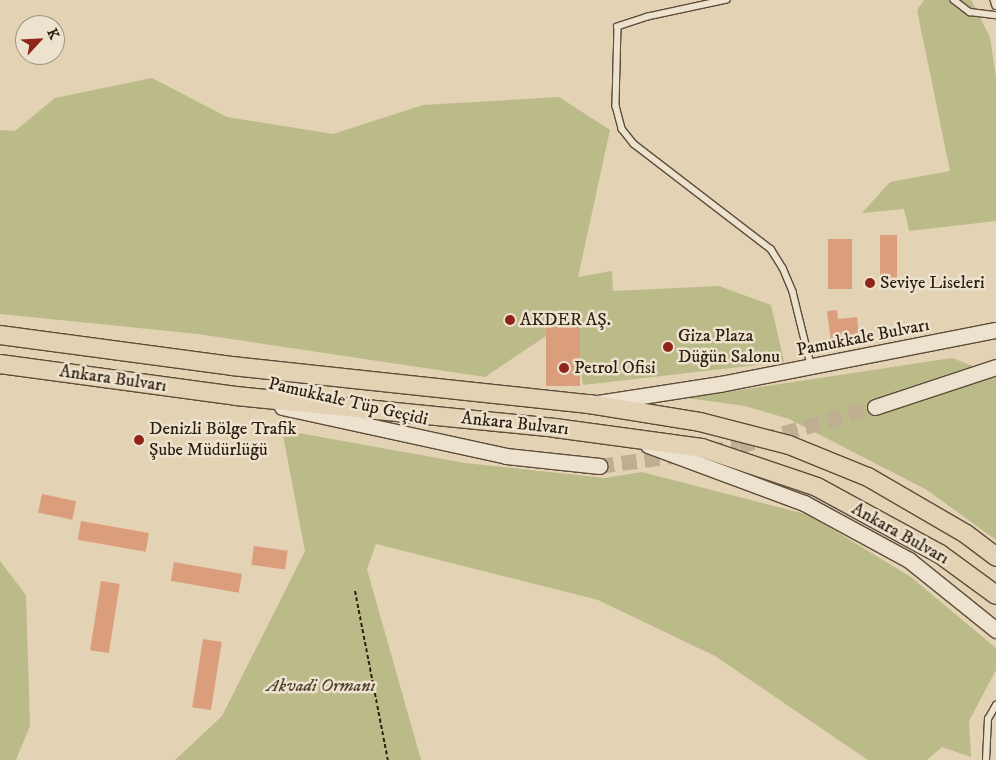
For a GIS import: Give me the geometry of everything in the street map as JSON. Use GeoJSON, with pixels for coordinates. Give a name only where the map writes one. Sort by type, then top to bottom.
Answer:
{"type":"FeatureCollection","features":[{"type":"Feature","properties":{"kind":"main road","name":"Pamukkale Bulvarı"},"geometry":{"type":"LineString","coordinates":[[589,404],[811,367],[996,330]]}},
{"type":"Feature","properties":{"kind":"main road","name":"Ankara Bulvarı"},"geometry":{"type":"LineString","coordinates":[[0,335],[232,366],[589,404],[700,422],[790,445],[868,476],[966,534],[996,557]]}},
{"type":"Feature","properties":{"kind":"main road","name":"Ankara Bulvarı"},"geometry":{"type":"LineString","coordinates":[[0,364],[236,396],[623,436],[702,448],[817,487],[940,554],[996,595]]}},
{"type":"Feature","properties":{"kind":"main road"},"geometry":{"type":"LineString","coordinates":[[875,407],[996,367]]}},
{"type":"Feature","properties":{"kind":"main road","name":"Pamukkale Tüp Geçidi"},"geometry":{"type":"LineString","coordinates":[[236,396],[506,456],[599,466]]}},
{"type":"Feature","properties":{"kind":"main road"},"geometry":{"type":"LineString","coordinates":[[623,436],[804,503],[909,560],[996,630]]}},
{"type":"Feature","properties":{"kind":"lane"},"geometry":{"type":"LineString","coordinates":[[726,0],[648,17],[618,27],[616,106],[622,129],[634,144],[771,249],[784,268],[793,292],[811,367]]}},
{"type":"Feature","properties":{"kind":"lane"},"geometry":{"type":"LineString","coordinates":[[954,0],[970,12],[996,15]]}},
{"type":"Feature","properties":{"kind":"lane"},"geometry":{"type":"LineString","coordinates":[[994,0],[996,6]]}},
{"type":"Feature","properties":{"kind":"lane"},"geometry":{"type":"LineString","coordinates":[[986,760],[988,719],[996,705]]}},
{"type":"Feature","properties":{"kind":"path"},"geometry":{"type":"LineString","coordinates":[[355,591],[388,760]]}},
{"type":"Feature","properties":{"kind":"green space"},"geometry":{"type":"Polygon","coordinates":[[[924,0],[971,0],[990,37],[996,78],[996,221],[909,231],[904,209],[862,213],[890,182],[950,171],[917,10],[924,0]]]}},
{"type":"Feature","properties":{"kind":"green space"},"geometry":{"type":"Polygon","coordinates":[[[152,78],[227,117],[333,134],[423,105],[559,97],[610,130],[578,277],[612,271],[613,291],[719,286],[771,305],[784,362],[583,385],[573,318],[485,377],[198,334],[0,314],[0,130],[15,131],[55,98],[152,78]]]}},
{"type":"Feature","properties":{"kind":"green space"},"geometry":{"type":"Polygon","coordinates":[[[952,358],[996,375],[996,540],[927,490],[789,419],[745,406],[687,398],[952,358]]]}},
{"type":"Feature","properties":{"kind":"green space","name":"Akvadi Ormanı"},"geometry":{"type":"Polygon","coordinates":[[[282,430],[465,463],[605,478],[642,472],[809,515],[911,577],[996,648],[996,670],[969,721],[971,757],[942,747],[927,760],[868,760],[715,656],[598,600],[376,544],[367,569],[421,760],[175,760],[222,716],[305,551],[282,430]]]}},
{"type":"Feature","properties":{"kind":"green space"},"geometry":{"type":"Polygon","coordinates":[[[0,561],[26,595],[30,726],[16,760],[0,760],[0,561]]]}},
{"type":"Feature","properties":{"kind":"building"},"geometry":{"type":"Polygon","coordinates":[[[880,235],[897,235],[897,288],[880,288],[880,235]]]}},
{"type":"Feature","properties":{"kind":"building"},"geometry":{"type":"Polygon","coordinates":[[[828,239],[852,239],[852,289],[828,289],[828,239]]]}},
{"type":"Feature","properties":{"kind":"building"},"geometry":{"type":"Polygon","coordinates":[[[837,310],[838,319],[857,317],[859,336],[831,341],[827,311],[837,310]]]}},
{"type":"Feature","properties":{"kind":"building"},"geometry":{"type":"Polygon","coordinates":[[[546,321],[580,321],[580,386],[546,386],[546,321]]]}},
{"type":"Feature","properties":{"kind":"building"},"geometry":{"type":"Polygon","coordinates":[[[42,494],[76,501],[72,520],[38,513],[42,494]]]}},
{"type":"Feature","properties":{"kind":"building"},"geometry":{"type":"Polygon","coordinates":[[[81,521],[149,533],[146,552],[78,540],[81,521]]]}},
{"type":"Feature","properties":{"kind":"building"},"geometry":{"type":"Polygon","coordinates":[[[254,546],[288,551],[285,570],[251,565],[254,546]]]}},
{"type":"Feature","properties":{"kind":"building"},"geometry":{"type":"Polygon","coordinates":[[[174,562],[242,574],[239,593],[171,581],[174,562]]]}},
{"type":"Feature","properties":{"kind":"building"},"geometry":{"type":"Polygon","coordinates":[[[101,581],[120,584],[109,653],[90,650],[101,581]]]}},
{"type":"Feature","properties":{"kind":"building"},"geometry":{"type":"Polygon","coordinates":[[[203,639],[222,642],[211,710],[192,707],[203,639]]]}},
{"type":"Feature","properties":{"kind":"tunnel"},"geometry":{"type":"LineString","coordinates":[[709,451],[739,446],[875,407]]}},
{"type":"Feature","properties":{"kind":"tunnel"},"geometry":{"type":"LineString","coordinates":[[599,466],[679,455]]}},
{"type":"Feature","properties":{"kind":"place","name":"Seviye Liseleri"},"geometry":{"type":"Point","coordinates":[870,283]}},
{"type":"Feature","properties":{"kind":"place","name":"AKDER AŞ."},"geometry":{"type":"Point","coordinates":[510,320]}},
{"type":"Feature","properties":{"kind":"place","name":"Giza Plaza Düğün Salonu"},"geometry":{"type":"Point","coordinates":[668,347]}},
{"type":"Feature","properties":{"kind":"place","name":"Petrol Ofisi"},"geometry":{"type":"Point","coordinates":[564,368]}},
{"type":"Feature","properties":{"kind":"place","name":"Denizli Bölge Trafik Şube Müdürlüğü"},"geometry":{"type":"Point","coordinates":[139,440]}}]}
